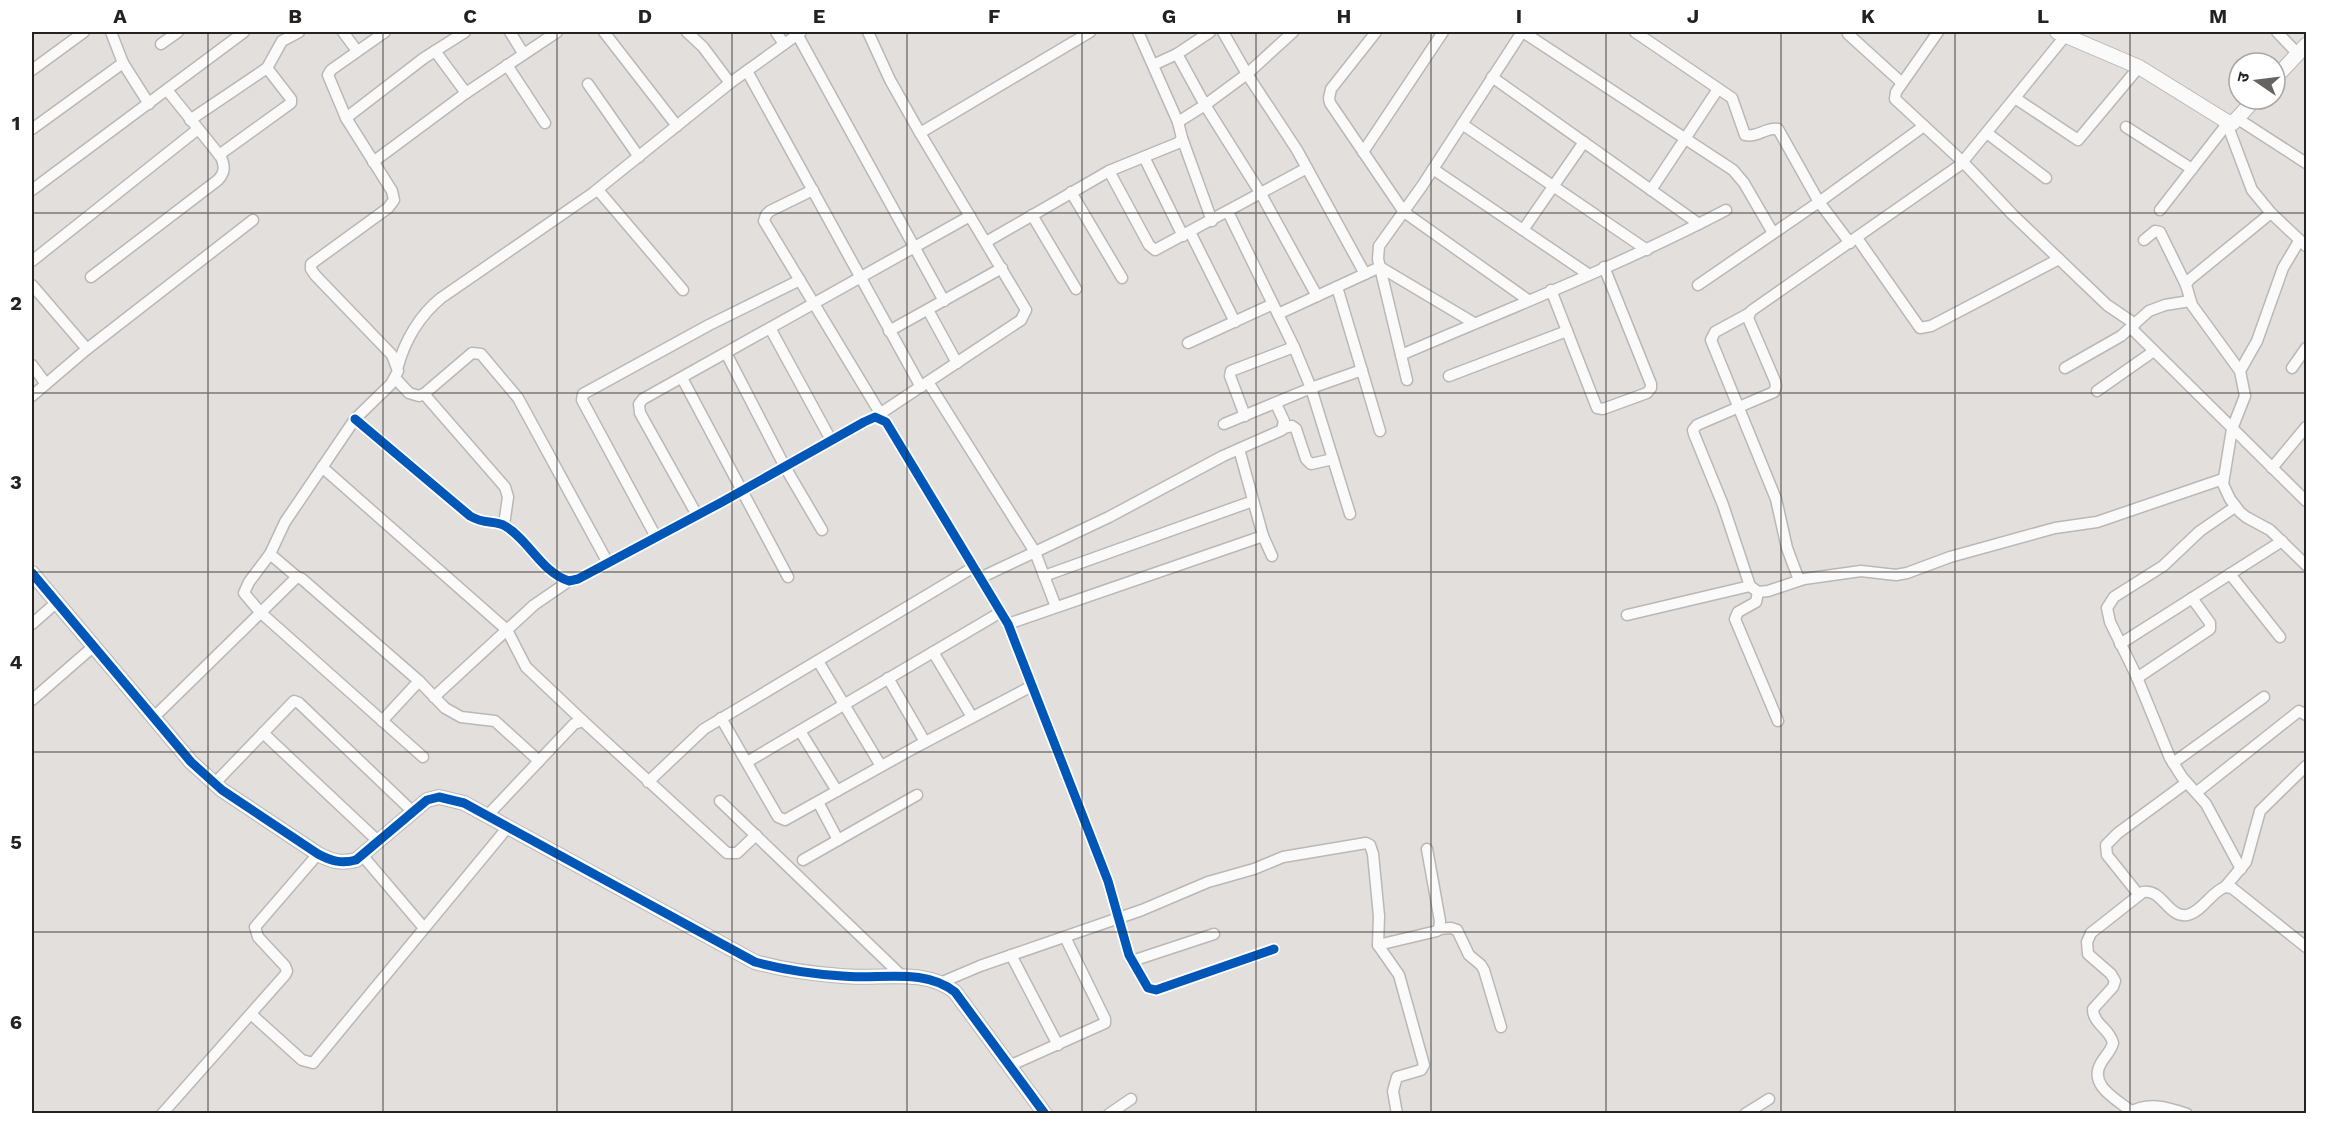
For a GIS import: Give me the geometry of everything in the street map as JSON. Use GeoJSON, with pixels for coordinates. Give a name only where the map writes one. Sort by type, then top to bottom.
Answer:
{"type":"FeatureCollection","features":[{"type":"Feature","properties":{"kind":"street"},"geometry":{"type":"LineString","coordinates":[[32,70],[84,32]]}},
{"type":"Feature","properties":{"kind":"street"},"geometry":{"type":"LineString","coordinates":[[111,32],[123,63],[149,104]]}},
{"type":"Feature","properties":{"kind":"street"},"geometry":{"type":"LineString","coordinates":[[161,44],[178,32]]}},
{"type":"Feature","properties":{"kind":"street"},"geometry":{"type":"LineString","coordinates":[[32,190],[244,32]]}},
{"type":"Feature","properties":{"kind":"street"},"geometry":{"type":"LineString","coordinates":[[32,261],[194,124],[267,68],[282,41],[300,32]]}},
{"type":"Feature","properties":{"kind":"street"},"geometry":{"type":"LineString","coordinates":[[343,32],[357,51]]}},
{"type":"Feature","properties":{"kind":"street"},"geometry":{"type":"LineString","coordinates":[[385,32],[329,72],[329,78],[346,118],[394,195],[392,204],[311,264],[311,269],[392,355],[398,366]]}},
{"type":"Feature","properties":{"kind":"street"},"geometry":{"type":"LineString","coordinates":[[346,118],[435,51],[465,32]]}},
{"type":"Feature","properties":{"kind":"street"},"geometry":{"type":"LineString","coordinates":[[510,32],[524,53]]}},
{"type":"Feature","properties":{"kind":"street"},"geometry":{"type":"LineString","coordinates":[[373,162],[466,93],[557,32]]}},
{"type":"Feature","properties":{"kind":"street"},"geometry":{"type":"LineString","coordinates":[[604,32],[676,126]]}},
{"type":"Feature","properties":{"kind":"street"},"geometry":{"type":"LineString","coordinates":[[687,32],[703,47],[730,84]]}},
{"type":"Feature","properties":{"kind":"street"},"geometry":{"type":"LineString","coordinates":[[776,32],[784,44]]}},
{"type":"Feature","properties":{"kind":"street"},"geometry":{"type":"LineString","coordinates":[[434,697],[534,605],[568,581],[578,579],[608,563],[878,415],[1024,316],[1026,310],[1023,303],[920,133],[890,80],[868,32]]}},
{"type":"Feature","properties":{"kind":"street"},"geometry":{"type":"LineString","coordinates":[[920,133],[1090,32]]}},
{"type":"Feature","properties":{"kind":"street"},"geometry":{"type":"LineString","coordinates":[[1138,32],[1178,122],[1212,221]]}},
{"type":"Feature","properties":{"kind":"street"},"geometry":{"type":"LineString","coordinates":[[1153,65],[1177,54],[1209,32]]}},
{"type":"Feature","properties":{"kind":"street"},"geometry":{"type":"LineString","coordinates":[[1223,32],[1307,168],[1365,274]]}},
{"type":"Feature","properties":{"kind":"street"},"geometry":{"type":"LineString","coordinates":[[1275,32],[1283,41]]}},
{"type":"Feature","properties":{"kind":"street"},"geometry":{"type":"LineString","coordinates":[[1178,122],[1247,74],[1293,32]]}},
{"type":"Feature","properties":{"kind":"street"},"geometry":{"type":"LineString","coordinates":[[1376,32],[1329,93],[1330,103],[1404,212],[1528,300]]}},
{"type":"Feature","properties":{"kind":"street"},"geometry":{"type":"LineString","coordinates":[[1363,152],[1443,32]]}},
{"type":"Feature","properties":{"kind":"street"},"geometry":{"type":"LineString","coordinates":[[1407,380],[1380,267],[1379,246],[1433,169],[1523,32],[1738,175],[1773,233]]}},
{"type":"Feature","properties":{"kind":"street"},"geometry":{"type":"LineString","coordinates":[[1635,32],[1735,102],[1745,135],[1751,136],[1770,129],[1778,129],[1819,202],[1853,241],[1920,328],[1930,326],[2059,259]]}},
{"type":"Feature","properties":{"kind":"street"},"geometry":{"type":"LineString","coordinates":[[1938,32],[1896,92],[1895,99],[1963,162],[2002,205],[2113,311],[2133,326],[2154,351],[2307,501]]}},
{"type":"Feature","properties":{"kind":"street"},"geometry":{"type":"LineString","coordinates":[[2277,32],[2302,50],[2287,66]]}},
{"type":"Feature","properties":{"kind":"street"},"geometry":{"type":"LineString","coordinates":[[423,757],[260,612],[244,593],[245,588],[270,554],[285,522],[355,419],[395,378],[402,350],[430,307],[598,190],[676,126],[799,33],[944,301]]}},
{"type":"Feature","properties":{"kind":"street"},"geometry":{"type":"LineString","coordinates":[[1799,580],[1789,555],[1776,499],[1711,340],[1715,332],[1748,314],[1963,162],[2015,98],[2062,33],[2139,67],[2230,121],[2302,160],[2307,149]]}},
{"type":"Feature","properties":{"kind":"street"},"geometry":{"type":"LineString","coordinates":[[1848,34],[1902,83]]}},
{"type":"Feature","properties":{"kind":"street"},"geometry":{"type":"LineString","coordinates":[[435,51],[466,93]]}},
{"type":"Feature","properties":{"kind":"street"},"geometry":{"type":"LineString","coordinates":[[1177,54],[1205,105],[1261,194],[1317,296]]}},
{"type":"Feature","properties":{"kind":"street"},"geometry":{"type":"LineString","coordinates":[[32,129],[123,63]]}},
{"type":"Feature","properties":{"kind":"street"},"geometry":{"type":"LineString","coordinates":[[507,65],[545,123]]}},
{"type":"Feature","properties":{"kind":"street"},"geometry":{"type":"LineString","coordinates":[[2015,98],[2078,140],[2139,67]]}},
{"type":"Feature","properties":{"kind":"street"},"geometry":{"type":"LineString","coordinates":[[219,155],[291,103],[291,99],[267,68]]}},
{"type":"Feature","properties":{"kind":"street"},"geometry":{"type":"LineString","coordinates":[[747,71],[890,331],[1035,552],[1056,607]]}},
{"type":"Feature","properties":{"kind":"street"},"geometry":{"type":"LineString","coordinates":[[1492,77],[1699,224]]}},
{"type":"Feature","properties":{"kind":"street"},"geometry":{"type":"LineString","coordinates":[[588,84],[639,157]]}},
{"type":"Feature","properties":{"kind":"street"},"geometry":{"type":"LineString","coordinates":[[1651,190],[1718,89]]}},
{"type":"Feature","properties":{"kind":"street"},"geometry":{"type":"LineString","coordinates":[[91,277],[218,180],[224,168],[219,155],[167,90]]}},
{"type":"Feature","properties":{"kind":"street"},"geometry":{"type":"LineString","coordinates":[[2160,210],[2230,121],[2242,111]]}},
{"type":"Feature","properties":{"kind":"street"},"geometry":{"type":"LineString","coordinates":[[2230,121],[2247,180],[2257,198],[2303,243],[2283,268],[2257,341],[2240,371]]}},
{"type":"Feature","properties":{"kind":"street"},"geometry":{"type":"LineString","coordinates":[[1462,124],[1647,250]]}},
{"type":"Feature","properties":{"kind":"street"},"geometry":{"type":"LineString","coordinates":[[1698,285],[1924,126]]}},
{"type":"Feature","properties":{"kind":"street"},"geometry":{"type":"LineString","coordinates":[[2126,127],[2192,169]]}},
{"type":"Feature","properties":{"kind":"street"},"geometry":{"type":"LineString","coordinates":[[1988,132],[2046,178]]}},
{"type":"Feature","properties":{"kind":"street"},"geometry":{"type":"LineString","coordinates":[[986,242],[1109,171],[1178,142],[1182,138]]}},
{"type":"Feature","properties":{"kind":"street"},"geometry":{"type":"LineString","coordinates":[[1523,230],[1584,142]]}},
{"type":"Feature","properties":{"kind":"street"},"geometry":{"type":"LineString","coordinates":[[1143,157],[1234,322]]}},
{"type":"Feature","properties":{"kind":"street"},"geometry":{"type":"LineString","coordinates":[[1109,171],[1152,248],[1160,249],[1307,168]]}},
{"type":"Feature","properties":{"kind":"street"},"geometry":{"type":"LineString","coordinates":[[1433,169],[1588,274]]}},
{"type":"Feature","properties":{"kind":"street"},"geometry":{"type":"LineString","coordinates":[[598,190],[683,291]]}},
{"type":"Feature","properties":{"kind":"street"},"geometry":{"type":"LineString","coordinates":[[813,190],[770,211],[764,219],[766,225],[815,303],[878,415],[885,422],[1008,624],[1108,881],[1132,961],[1148,988],[1156,990],[1274,949]]}},
{"type":"Feature","properties":{"kind":"street"},"geometry":{"type":"LineString","coordinates":[[1071,192],[1122,278]]}},
{"type":"Feature","properties":{"kind":"street"},"geometry":{"type":"LineString","coordinates":[[1401,355],[1647,250],[1726,210]]}},
{"type":"Feature","properties":{"kind":"street"},"geometry":{"type":"LineString","coordinates":[[1228,212],[1311,388],[1350,514]]}},
{"type":"Feature","properties":{"kind":"street"},"geometry":{"type":"LineString","coordinates":[[2186,285],[2189,280],[2271,213]]}},
{"type":"Feature","properties":{"kind":"street"},"geometry":{"type":"LineString","coordinates":[[1032,215],[1076,289]]}},
{"type":"Feature","properties":{"kind":"street"},"geometry":{"type":"LineString","coordinates":[[697,515],[638,408],[643,399],[970,216]]}},
{"type":"Feature","properties":{"kind":"street"},"geometry":{"type":"LineString","coordinates":[[32,396],[87,349],[253,220]]}},
{"type":"Feature","properties":{"kind":"street"},"geometry":{"type":"LineString","coordinates":[[2144,240],[2155,231],[2160,232],[2186,285],[2190,301],[2240,371],[2245,396],[2232,429],[2223,479],[2225,490],[2235,507],[2246,517],[2264,526],[2307,564]]}},
{"type":"Feature","properties":{"kind":"street"},"geometry":{"type":"LineString","coordinates":[[1188,343],[1234,322],[1317,296],[1380,267]]}},
{"type":"Feature","properties":{"kind":"street"},"geometry":{"type":"LineString","coordinates":[[1380,267],[1474,323]]}},
{"type":"Feature","properties":{"kind":"street"},"geometry":{"type":"LineString","coordinates":[[1551,290],[1597,408],[1603,409],[1650,391],[1651,384],[1604,267]]}},
{"type":"Feature","properties":{"kind":"street"},"geometry":{"type":"LineString","coordinates":[[890,331],[1002,268]]}},
{"type":"Feature","properties":{"kind":"street"},"geometry":{"type":"LineString","coordinates":[[656,537],[582,400],[583,394],[709,325],[800,280]]}},
{"type":"Feature","properties":{"kind":"street"},"geometry":{"type":"LineString","coordinates":[[32,285],[87,349]]}},
{"type":"Feature","properties":{"kind":"street"},"geometry":{"type":"LineString","coordinates":[[1337,287],[1380,431]]}},
{"type":"Feature","properties":{"kind":"street"},"geometry":{"type":"LineString","coordinates":[[2065,368],[2112,342],[2143,316],[2157,308],[2190,301]]}},
{"type":"Feature","properties":{"kind":"street"},"geometry":{"type":"LineString","coordinates":[[928,310],[957,363]]}},
{"type":"Feature","properties":{"kind":"street"},"geometry":{"type":"LineString","coordinates":[[1748,314],[1776,386],[1774,392],[1697,425],[1693,430],[1754,589],[1756,602],[1738,612],[1735,619],[1778,721]]}},
{"type":"Feature","properties":{"kind":"street"},"geometry":{"type":"LineString","coordinates":[[770,328],[831,440]]}},
{"type":"Feature","properties":{"kind":"street"},"geometry":{"type":"LineString","coordinates":[[1449,376],[1567,332]]}},
{"type":"Feature","properties":{"kind":"street"},"geometry":{"type":"LineString","coordinates":[[1245,416],[1230,376],[1231,371],[1293,347]]}},
{"type":"Feature","properties":{"kind":"street"},"geometry":{"type":"LineString","coordinates":[[2292,368],[2307,348]]}},
{"type":"Feature","properties":{"kind":"street"},"geometry":{"type":"LineString","coordinates":[[2097,391],[2154,351]]}},
{"type":"Feature","properties":{"kind":"street"},"geometry":{"type":"LineString","coordinates":[[395,378],[414,396],[424,394],[472,353],[481,354],[518,398],[608,563]]}},
{"type":"Feature","properties":{"kind":"street"},"geometry":{"type":"LineString","coordinates":[[726,353],[785,467],[822,530]]}},
{"type":"Feature","properties":{"kind":"street"},"geometry":{"type":"LineString","coordinates":[[32,365],[46,384]]}},
{"type":"Feature","properties":{"kind":"street"},"geometry":{"type":"LineString","coordinates":[[1224,424],[1311,388],[1362,370]]}},
{"type":"Feature","properties":{"kind":"street"},"geometry":{"type":"LineString","coordinates":[[681,378],[788,577]]}},
{"type":"Feature","properties":{"kind":"street"},"geometry":{"type":"LineString","coordinates":[[424,394],[500,478],[508,497],[504,525]]}},
{"type":"Feature","properties":{"kind":"street"},"geometry":{"type":"LineString","coordinates":[[1276,404],[1284,421],[1283,428]]}},
{"type":"Feature","properties":{"kind":"street"},"geometry":{"type":"LineString","coordinates":[[355,419],[470,516],[484,523],[504,525],[556,574],[568,581]]}},
{"type":"Feature","properties":{"kind":"street"},"geometry":{"type":"LineString","coordinates":[[980,578],[1109,517],[1283,428],[1292,426],[1296,429],[1306,459],[1311,464],[1333,459]]}},
{"type":"Feature","properties":{"kind":"street"},"geometry":{"type":"LineString","coordinates":[[2272,468],[2307,427]]}},
{"type":"Feature","properties":{"kind":"street"},"geometry":{"type":"LineString","coordinates":[[1239,449],[1263,536],[1272,556]]}},
{"type":"Feature","properties":{"kind":"street"},"geometry":{"type":"LineString","coordinates":[[322,467],[507,630],[526,667],[727,853],[737,853],[756,835]]}},
{"type":"Feature","properties":{"kind":"street"},"geometry":{"type":"LineString","coordinates":[[1627,615],[1754,589],[1768,591],[1799,580],[1867,571],[1896,575],[1907,573],[1950,557],[2067,525],[2097,522],[2223,479]]}},
{"type":"Feature","properties":{"kind":"street"},"geometry":{"type":"LineString","coordinates":[[1044,576],[1253,501]]}},
{"type":"Feature","properties":{"kind":"street"},"geometry":{"type":"LineString","coordinates":[[2235,507],[2200,531],[2163,566],[2109,602],[2107,614],[2173,763],[2186,783],[2206,804],[2241,869]]}},
{"type":"Feature","properties":{"kind":"street"},"geometry":{"type":"LineString","coordinates":[[1008,624],[1263,536]]}},
{"type":"Feature","properties":{"kind":"street"},"geometry":{"type":"LineString","coordinates":[[2120,644],[2282,542]]}},
{"type":"Feature","properties":{"kind":"street"},"geometry":{"type":"LineString","coordinates":[[270,554],[419,681],[445,708],[461,717],[495,721],[539,761]]}},
{"type":"Feature","properties":{"kind":"street"},"geometry":{"type":"LineString","coordinates":[[648,782],[691,739],[721,718],[974,567]]}},
{"type":"Feature","properties":{"kind":"street"},"geometry":{"type":"LineString","coordinates":[[32,573],[190,762],[214,784],[318,854],[333,861],[346,863],[356,860],[427,800],[439,797],[451,798],[755,962],[792,971],[843,976],[922,977],[940,983],[955,992],[1045,1113]]}},
{"type":"Feature","properties":{"kind":"street"},"geometry":{"type":"LineString","coordinates":[[2230,574],[2280,638]]}},
{"type":"Feature","properties":{"kind":"street"},"geometry":{"type":"LineString","coordinates":[[153,718],[297,577]]}},
{"type":"Feature","properties":{"kind":"street"},"geometry":{"type":"LineString","coordinates":[[2137,678],[2210,629],[2210,623],[2192,598]]}},
{"type":"Feature","properties":{"kind":"street"},"geometry":{"type":"LineString","coordinates":[[32,624],[57,602]]}},
{"type":"Feature","properties":{"kind":"street"},"geometry":{"type":"LineString","coordinates":[[747,762],[1001,612]]}},
{"type":"Feature","properties":{"kind":"street"},"geometry":{"type":"LineString","coordinates":[[32,700],[94,646]]}},
{"type":"Feature","properties":{"kind":"street"},"geometry":{"type":"LineString","coordinates":[[933,652],[972,717]]}},
{"type":"Feature","properties":{"kind":"street"},"geometry":{"type":"LineString","coordinates":[[818,661],[881,766]]}},
{"type":"Feature","properties":{"kind":"street"},"geometry":{"type":"LineString","coordinates":[[888,678],[925,742]]}},
{"type":"Feature","properties":{"kind":"street"},"geometry":{"type":"LineString","coordinates":[[382,721],[419,681]]}},
{"type":"Feature","properties":{"kind":"street"},"geometry":{"type":"LineString","coordinates":[[721,718],[780,819],[787,819],[925,742],[1032,686]]}},
{"type":"Feature","properties":{"kind":"street"},"geometry":{"type":"LineString","coordinates":[[2173,763],[2264,697]]}},
{"type":"Feature","properties":{"kind":"street"},"geometry":{"type":"LineString","coordinates":[[214,784],[294,701],[299,703],[412,811]]}},
{"type":"Feature","properties":{"kind":"street"},"geometry":{"type":"LineString","coordinates":[[2197,792],[2300,711],[2307,715]]}},
{"type":"Feature","properties":{"kind":"street"},"geometry":{"type":"LineString","coordinates":[[488,816],[574,724],[583,721]]}},
{"type":"Feature","properties":{"kind":"street"},"geometry":{"type":"LineString","coordinates":[[800,731],[837,791]]}},
{"type":"Feature","properties":{"kind":"street"},"geometry":{"type":"LineString","coordinates":[[263,733],[379,842]]}},
{"type":"Feature","properties":{"kind":"street"},"geometry":{"type":"LineString","coordinates":[[2187,1113],[2154,1106],[2141,1107],[2129,1112],[2100,1086],[2097,1079],[2099,1066],[2113,1042],[2112,1037],[2096,1019],[2093,1009],[2113,987],[2115,981],[2111,974],[2090,957],[2086,947],[2091,933],[2146,891],[2154,893],[2174,911],[2186,915],[2193,912],[2225,886],[2241,869],[2249,855],[2260,811],[2304,772]]}},
{"type":"Feature","properties":{"kind":"street"},"geometry":{"type":"LineString","coordinates":[[2139,895],[2107,855],[2106,845],[2118,833],[2186,783]]}},
{"type":"Feature","properties":{"kind":"street"},"geometry":{"type":"LineString","coordinates":[[803,860],[917,795]]}},
{"type":"Feature","properties":{"kind":"street"},"geometry":{"type":"LineString","coordinates":[[720,801],[903,977]]}},
{"type":"Feature","properties":{"kind":"street"},"geometry":{"type":"LineString","coordinates":[[818,802],[838,840]]}},
{"type":"Feature","properties":{"kind":"street"},"geometry":{"type":"LineString","coordinates":[[251,1014],[302,1060],[313,1064],[508,827]]}},
{"type":"Feature","properties":{"kind":"street"},"geometry":{"type":"LineString","coordinates":[[940,983],[1011,955],[1119,918],[1208,882],[1254,869],[1283,857],[1362,843],[1370,845],[1373,854],[1379,916],[1378,945],[1399,975],[1424,1065],[1421,1070],[1397,1077],[1393,1091],[1397,1113]]}},
{"type":"Feature","properties":{"kind":"street"},"geometry":{"type":"LineString","coordinates":[[1426,849],[1440,921],[1439,929]]}},
{"type":"Feature","properties":{"kind":"street"},"geometry":{"type":"LineString","coordinates":[[162,1113],[280,982],[287,971],[283,962],[258,937],[255,927],[318,854]]}},
{"type":"Feature","properties":{"kind":"street"},"geometry":{"type":"LineString","coordinates":[[362,855],[424,928]]}},
{"type":"Feature","properties":{"kind":"street"},"geometry":{"type":"LineString","coordinates":[[2225,886],[2232,888],[2307,947]]}},
{"type":"Feature","properties":{"kind":"street"},"geometry":{"type":"LineString","coordinates":[[1378,945],[1439,929],[1457,930],[1469,955],[1481,964],[1501,1027]]}},
{"type":"Feature","properties":{"kind":"street"},"geometry":{"type":"LineString","coordinates":[[1132,961],[1214,934]]}},
{"type":"Feature","properties":{"kind":"street"},"geometry":{"type":"LineString","coordinates":[[1009,1066],[1102,1026],[1106,1021],[1065,937]]}},
{"type":"Feature","properties":{"kind":"street"},"geometry":{"type":"LineString","coordinates":[[1011,955],[1059,1045]]}},
{"type":"Feature","properties":{"kind":"street"},"geometry":{"type":"LineString","coordinates":[[1109,1113],[1131,1100]]}},
{"type":"Feature","properties":{"kind":"street"},"geometry":{"type":"LineString","coordinates":[[1745,1113],[1769,1100]]}},
{"type":"Feature","properties":{"kind":"cycle path"},"geometry":{"type":"LineString","coordinates":[[355,419],[470,516],[480,521],[505,526],[514,532],[551,571],[569,581],[578,579],[722,502],[864,422],[875,417],[886,422],[1008,624],[1108,881],[1129,955],[1148,988],[1156,990],[1274,949]]}},
{"type":"Feature","properties":{"kind":"cycle path"},"geometry":{"type":"LineString","coordinates":[[32,573],[191,762],[222,790],[318,854],[336,861],[356,860],[427,800],[439,797],[464,803],[755,962],[820,974],[856,977],[915,977],[943,984],[955,992],[1045,1114]]}}]}
